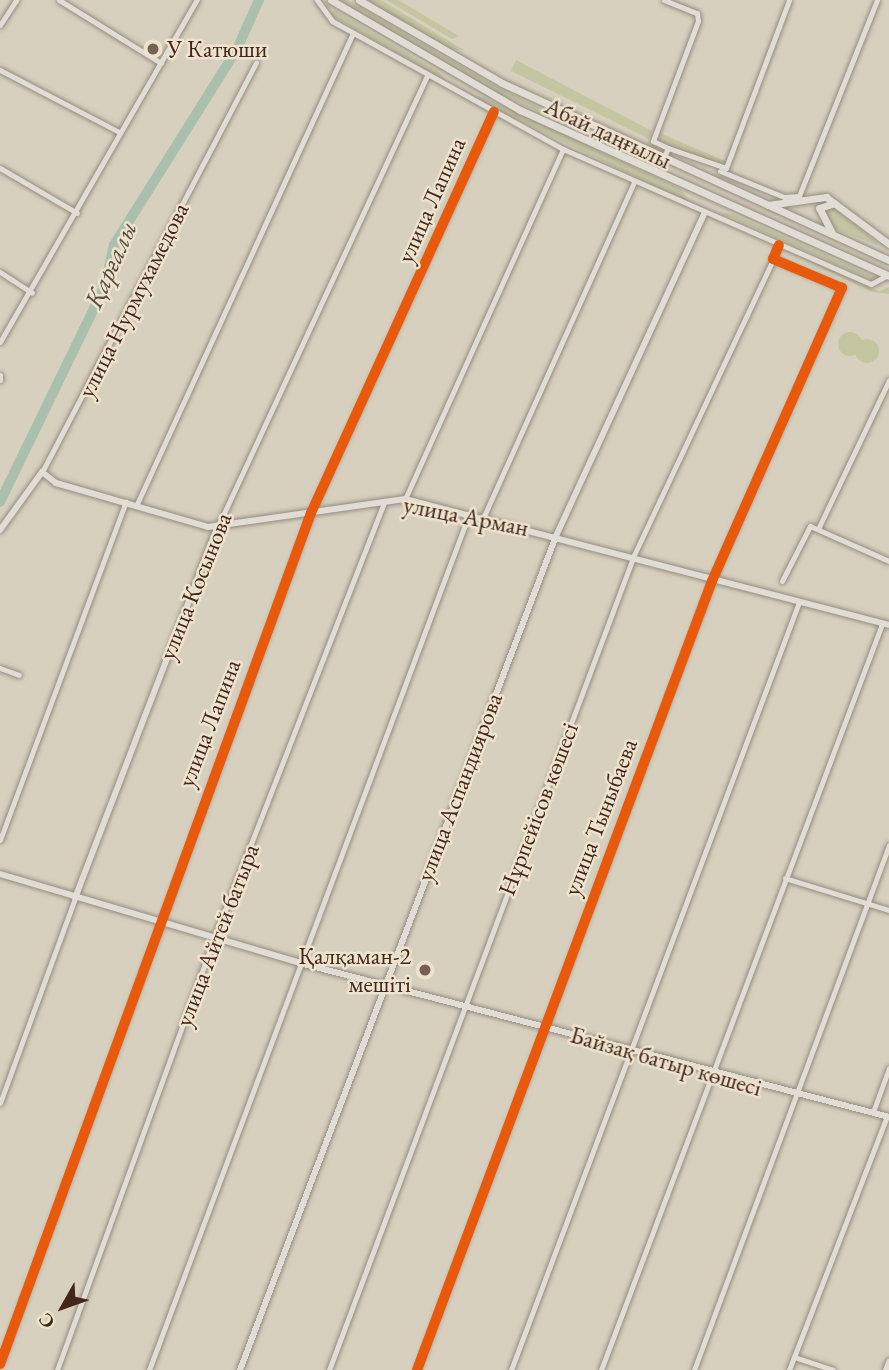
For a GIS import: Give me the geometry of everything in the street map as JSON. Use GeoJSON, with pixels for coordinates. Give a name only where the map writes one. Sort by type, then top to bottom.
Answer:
{"type":"FeatureCollection","features":[{"type":"Feature","properties":{"kind":"main road","name":"Абай даңғылы"},"geometry":{"type":"LineString","coordinates":[[331,0],[509,104],[786,232],[889,276]]}},
{"type":"Feature","properties":{"kind":"main road","name":"Абай даңғылы"},"geometry":{"type":"LineString","coordinates":[[359,0],[502,83],[762,205],[889,260]]}},
{"type":"Feature","properties":{"kind":"main road"},"geometry":{"type":"LineString","coordinates":[[762,205],[820,196],[838,204],[889,244]]}},
{"type":"Feature","properties":{"kind":"main road"},"geometry":{"type":"LineString","coordinates":[[838,204],[824,203],[819,213],[842,239]]}},
{"type":"Feature","properties":{"kind":"main road"},"geometry":{"type":"LineString","coordinates":[[886,1370],[889,1362]]}},
{"type":"Feature","properties":{"kind":"street"},"geometry":{"type":"LineString","coordinates":[[0,25],[16,0]]}},
{"type":"Feature","properties":{"kind":"street"},"geometry":{"type":"LineString","coordinates":[[59,0],[161,63]]}},
{"type":"Feature","properties":{"kind":"street"},"geometry":{"type":"LineString","coordinates":[[0,342],[32,293],[119,132],[197,0]]}},
{"type":"Feature","properties":{"kind":"street"},"geometry":{"type":"LineString","coordinates":[[317,0],[327,17],[425,79],[563,149],[704,214],[870,284],[889,276]]}},
{"type":"Feature","properties":{"kind":"street"},"geometry":{"type":"LineString","coordinates":[[664,0],[697,12],[698,21],[653,141],[784,197],[799,196],[877,0]]}},
{"type":"Feature","properties":{"kind":"street"},"geometry":{"type":"LineString","coordinates":[[720,171],[789,0]]}},
{"type":"Feature","properties":{"kind":"street"},"geometry":{"type":"LineString","coordinates":[[136,506],[353,33]]}},
{"type":"Feature","properties":{"kind":"street","name":"улица Нурмухамедова"},"geometry":{"type":"LineString","coordinates":[[0,530],[42,472],[256,62]]}},
{"type":"Feature","properties":{"kind":"street"},"geometry":{"type":"LineString","coordinates":[[0,70],[119,132]]}},
{"type":"Feature","properties":{"kind":"street","name":"улица Косынова"},"geometry":{"type":"LineString","coordinates":[[0,1103],[75,898],[218,526],[425,79]]}},
{"type":"Feature","properties":{"kind":"street","name":"улица Лапина"},"geometry":{"type":"LineString","coordinates":[[0,1364],[157,920],[311,513],[494,112]]}},
{"type":"Feature","properties":{"kind":"street"},"geometry":{"type":"LineString","coordinates":[[663,159],[668,148]]}},
{"type":"Feature","properties":{"kind":"street"},"geometry":{"type":"LineString","coordinates":[[405,499],[563,149]]}},
{"type":"Feature","properties":{"kind":"street"},"geometry":{"type":"LineString","coordinates":[[0,168],[77,214]]}},
{"type":"Feature","properties":{"kind":"street"},"geometry":{"type":"LineString","coordinates":[[484,516],[634,183]]}},
{"type":"Feature","properties":{"kind":"street","name":"улица Аспандиярова"},"geometry":{"type":"LineString","coordinates":[[240,1370],[383,984],[555,536],[704,214]]}},
{"type":"Feature","properties":{"kind":"street","name":"Нұрпейісов көшесі"},"geometry":{"type":"LineString","coordinates":[[329,1370],[464,1003],[634,555],[779,245]]}},
{"type":"Feature","properties":{"kind":"street","name":"улица Тыныбаева"},"geometry":{"type":"LineString","coordinates":[[417,1370],[542,1026],[712,581],[842,288],[773,259]]}},
{"type":"Feature","properties":{"kind":"street"},"geometry":{"type":"LineString","coordinates":[[0,272],[32,293]]}},
{"type":"Feature","properties":{"kind":"street"},"geometry":{"type":"LineString","coordinates":[[818,529],[889,380]]}},
{"type":"Feature","properties":{"kind":"street","name":"улица Арман"},"geometry":{"type":"LineString","coordinates":[[42,472],[56,483],[218,526],[405,499],[484,516],[634,555],[712,581],[886,625]]}},
{"type":"Feature","properties":{"kind":"street"},"geometry":{"type":"LineString","coordinates":[[0,840],[127,501]]}},
{"type":"Feature","properties":{"kind":"street","name":"улица Айтей батыра"},"geometry":{"type":"LineString","coordinates":[[57,1370],[215,936],[384,503]]}},
{"type":"Feature","properties":{"kind":"street"},"geometry":{"type":"LineString","coordinates":[[149,1370],[469,513]]}},
{"type":"Feature","properties":{"kind":"street"},"geometry":{"type":"LineString","coordinates":[[782,581],[806,529],[818,529],[889,561]]}},
{"type":"Feature","properties":{"kind":"street"},"geometry":{"type":"LineString","coordinates":[[511,1370],[799,602]]}},
{"type":"Feature","properties":{"kind":"street"},"geometry":{"type":"LineString","coordinates":[[601,1370],[785,878],[886,625]]}},
{"type":"Feature","properties":{"kind":"street"},"geometry":{"type":"LineString","coordinates":[[0,668],[19,675]]}},
{"type":"Feature","properties":{"kind":"street"},"geometry":{"type":"LineString","coordinates":[[694,1370],[889,845]]}},
{"type":"Feature","properties":{"kind":"street","name":"Байзақ батыр көшесі"},"geometry":{"type":"LineString","coordinates":[[0,874],[300,963],[464,1003],[797,1098],[888,1117]]}},
{"type":"Feature","properties":{"kind":"street"},"geometry":{"type":"LineString","coordinates":[[785,878],[889,910]]}},
{"type":"Feature","properties":{"kind":"street"},"geometry":{"type":"LineString","coordinates":[[873,1112],[889,1068]]}},
{"type":"Feature","properties":{"kind":"street"},"geometry":{"type":"LineString","coordinates":[[789,1370],[888,1117]]}},
{"type":"Feature","properties":{"kind":"street"},"geometry":{"type":"LineString","coordinates":[[794,1357],[833,1370]]}},
{"type":"Feature","properties":{"kind":"green space"},"geometry":{"type":"Polygon","coordinates":[[[339,0],[348,0],[496,86],[650,162],[493,91],[339,0]]]}},
{"type":"Feature","properties":{"kind":"green space"},"geometry":{"type":"Polygon","coordinates":[[[366,0],[381,0],[464,50],[448,49],[366,0]]]}},
{"type":"Feature","properties":{"kind":"green space"},"geometry":{"type":"Polygon","coordinates":[[[386,0],[398,0],[459,36],[452,39],[386,0]]]}},
{"type":"Feature","properties":{"kind":"green space"},"geometry":{"type":"Polygon","coordinates":[[[334,10],[439,72],[447,82],[329,14],[334,10]]]}},
{"type":"Feature","properties":{"kind":"green space"},"geometry":{"type":"Polygon","coordinates":[[[516,60],[652,131],[649,139],[511,71],[516,60]]]}},
{"type":"Feature","properties":{"kind":"green space"},"geometry":{"type":"Polygon","coordinates":[[[468,96],[484,97],[681,189],[690,203],[468,96]]]}},
{"type":"Feature","properties":{"kind":"green space"},"geometry":{"type":"Polygon","coordinates":[[[660,133],[725,161],[714,166],[659,141],[660,133]]]}},
{"type":"Feature","properties":{"kind":"green space"},"geometry":{"type":"Polygon","coordinates":[[[831,205],[878,243],[876,245],[833,228],[823,219],[824,207],[831,205]]]}},
{"type":"Feature","properties":{"kind":"green space"},"geometry":{"type":"Polygon","coordinates":[[[719,212],[733,214],[878,278],[874,281],[719,212]]]}},
{"type":"Feature","properties":{"kind":"green space"},"geometry":{"type":"Polygon","coordinates":[[[783,249],[879,291],[889,287],[889,294],[872,292],[783,249]]]}},
{"type":"Feature","properties":{"kind":"green space"},"geometry":{"type":"Polygon","coordinates":[[[850,332],[858,336],[862,344],[858,352],[850,356],[842,352],[838,344],[842,336],[850,332]]]}},
{"type":"Feature","properties":{"kind":"green space"},"geometry":{"type":"Polygon","coordinates":[[[867,339],[876,342],[879,351],[876,360],[867,363],[858,360],[855,351],[858,342],[867,339]]]}},
{"type":"Feature","properties":{"kind":"waterway","name":"Қарғалы"},"geometry":{"type":"LineString","coordinates":[[0,502],[105,286],[114,245],[237,49],[259,0]]}},
{"type":"Feature","properties":{"kind":"cycle path"},"geometry":{"type":"LineString","coordinates":[[0,1364],[311,513],[494,112]]}},
{"type":"Feature","properties":{"kind":"cycle path"},"geometry":{"type":"LineString","coordinates":[[417,1370],[712,581],[842,288],[773,259],[779,245]]}},
{"type":"Feature","properties":{"kind":"place","name":"У Катюши"},"geometry":{"type":"Point","coordinates":[153,49]}},
{"type":"Feature","properties":{"kind":"place","name":"Қалқаман-2 мешіті"},"geometry":{"type":"Point","coordinates":[425,970]}}]}
